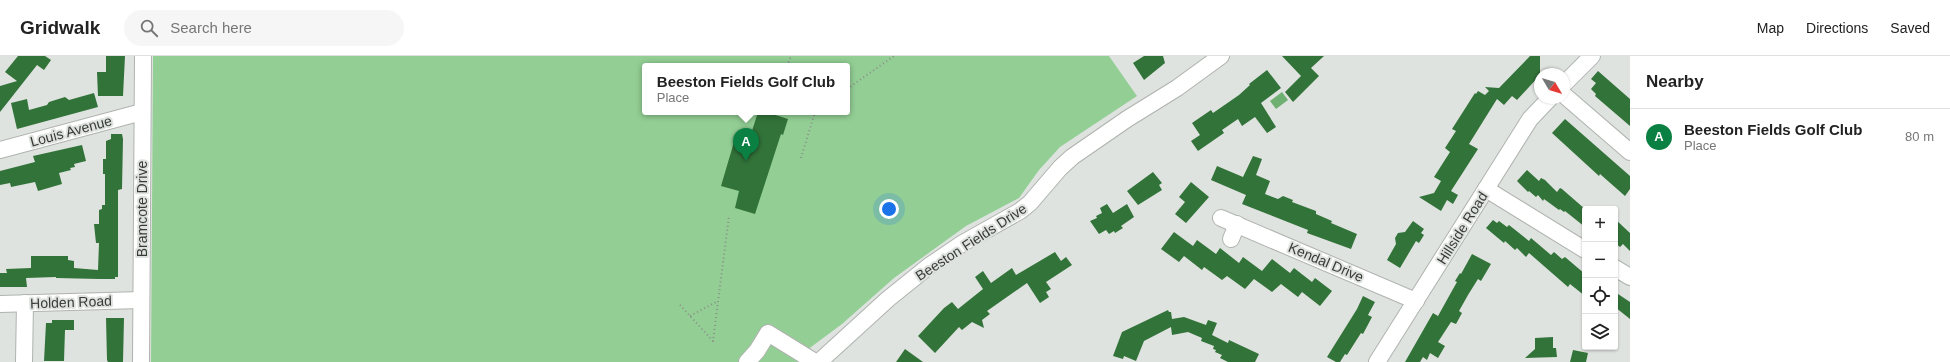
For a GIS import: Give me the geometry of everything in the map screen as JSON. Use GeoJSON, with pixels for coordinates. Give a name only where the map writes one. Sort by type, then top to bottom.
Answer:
{"type":"FeatureCollection","features":[{"type":"Feature","properties":{"kind":"street","name":"Bramcote Drive"},"geometry":{"type":"LineString","coordinates":[[141,362],[143,56]]}},
{"type":"Feature","properties":{"kind":"street","name":"Beeston Fields Drive"},"geometry":{"type":"LineString","coordinates":[[819,362],[888,299],[929,266],[963,243],[1020,211],[1030,203],[1060,168],[1078,153],[1177,88],[1221,56]]}},
{"type":"Feature","properties":{"kind":"street"},"geometry":{"type":"LineString","coordinates":[[1570,78],[1592,56]]}},
{"type":"Feature","properties":{"kind":"street"},"geometry":{"type":"LineString","coordinates":[[1570,100],[1630,152]]}},
{"type":"Feature","properties":{"kind":"street","name":"Hillside Road"},"geometry":{"type":"LineString","coordinates":[[1377,362],[1530,119],[1544,104]]}},
{"type":"Feature","properties":{"kind":"street","name":"Louis Avenue"},"geometry":{"type":"LineString","coordinates":[[0,150],[142,112]]}},
{"type":"Feature","properties":{"kind":"street"},"geometry":{"type":"LineString","coordinates":[[1486,189],[1582,248]]}},
{"type":"Feature","properties":{"kind":"street","name":"Kendal Drive"},"geometry":{"type":"LineString","coordinates":[[1221,218],[1416,301]]}},
{"type":"Feature","properties":{"kind":"street"},"geometry":{"type":"LineString","coordinates":[[1231,239],[1237,224]]}},
{"type":"Feature","properties":{"kind":"street"},"geometry":{"type":"LineString","coordinates":[[1618,270],[1630,277]]}},
{"type":"Feature","properties":{"kind":"street","name":"Holden Road"},"geometry":{"type":"LineString","coordinates":[[0,304],[141,300]]}},
{"type":"Feature","properties":{"kind":"street"},"geometry":{"type":"LineString","coordinates":[[24,362],[25,303]]}},
{"type":"Feature","properties":{"kind":"street"},"geometry":{"type":"LineString","coordinates":[[747,362],[758,351],[768,333],[815,362]]}},
{"type":"Feature","properties":{"kind":"path"},"geometry":{"type":"LineString","coordinates":[[850,87],[894,56]]}},
{"type":"Feature","properties":{"kind":"path"},"geometry":{"type":"LineString","coordinates":[[801,158],[814,115]]}},
{"type":"Feature","properties":{"kind":"path"},"geometry":{"type":"LineString","coordinates":[[680,305],[713,341],[728,216]]}},
{"type":"Feature","properties":{"kind":"path"},"geometry":{"type":"LineString","coordinates":[[690,316],[718,301]]}},
{"type":"Feature","properties":{"kind":"shaded area"},"geometry":{"type":"Polygon","coordinates":[[[153,56],[1109,56],[1137,96],[1060,147],[1039,170],[1019,198],[966,226],[894,278],[842,324],[807,350],[799,362],[151,362],[153,56]]]}},
{"type":"Feature","properties":{"kind":"shaded area"},"geometry":{"type":"Polygon","coordinates":[[[1282,92],[1288,100],[1276,109],[1270,101],[1282,92]]]}},
{"type":"Feature","properties":{"kind":"building"},"geometry":{"type":"Polygon","coordinates":[[[18,56],[45,56],[51,60],[44,70],[37,65],[0,112],[0,86],[17,81],[5,72],[18,56]]]}},
{"type":"Feature","properties":{"kind":"building"},"geometry":{"type":"Polygon","coordinates":[[[106,56],[125,56],[123,96],[98,96],[97,72],[106,72],[106,56]]]}},
{"type":"Feature","properties":{"kind":"building"},"geometry":{"type":"Polygon","coordinates":[[[1144,56],[1163,56],[1165,63],[1144,80],[1133,63],[1144,56]]]}},
{"type":"Feature","properties":{"kind":"building"},"geometry":{"type":"Polygon","coordinates":[[[1282,56],[1324,56],[1311,68],[1319,76],[1293,102],[1285,92],[1301,76],[1282,56]]]}},
{"type":"Feature","properties":{"kind":"building"},"geometry":{"type":"Polygon","coordinates":[[[1530,56],[1540,56],[1540,68],[1534,68],[1534,82],[1517,100],[1512,96],[1504,105],[1497,99],[1469,144],[1478,149],[1451,191],[1458,195],[1453,204],[1447,200],[1441,211],[1419,197],[1434,193],[1441,181],[1434,177],[1450,152],[1445,148],[1456,131],[1452,129],[1475,93],[1476,94],[1478,91],[1485,95],[1489,91],[1485,87],[1499,88],[1530,56]]]}},
{"type":"Feature","properties":{"kind":"building"},"geometry":{"type":"Polygon","coordinates":[[[1267,70],[1281,88],[1261,103],[1276,127],[1267,133],[1255,117],[1242,126],[1238,119],[1222,130],[1224,133],[1198,151],[1191,141],[1200,135],[1192,123],[1211,110],[1213,113],[1239,95],[1250,85],[1249,84],[1267,70]]]}},
{"type":"Feature","properties":{"kind":"building"},"geometry":{"type":"Polygon","coordinates":[[[1598,71],[1630,99],[1630,126],[1595,96],[1596,94],[1591,89],[1596,83],[1591,79],[1598,71]]]}},
{"type":"Feature","properties":{"kind":"building"},"geometry":{"type":"Polygon","coordinates":[[[94,93],[98,107],[17,129],[11,103],[27,99],[29,110],[47,105],[49,102],[65,97],[69,100],[94,93]]]}},
{"type":"Feature","properties":{"kind":"building"},"geometry":{"type":"Polygon","coordinates":[[[757,115],[775,115],[788,119],[783,135],[781,134],[755,214],[735,208],[739,191],[721,186],[734,142],[742,140],[747,135],[751,134],[757,115]]]}},
{"type":"Feature","properties":{"kind":"building"},"geometry":{"type":"Polygon","coordinates":[[[1565,119],[1630,176],[1630,189],[1625,196],[1600,174],[1599,176],[1552,133],[1565,119]]]}},
{"type":"Feature","properties":{"kind":"building"},"geometry":{"type":"Polygon","coordinates":[[[111,134],[122,134],[123,139],[122,189],[118,190],[118,277],[115,277],[115,279],[56,277],[26,278],[27,287],[0,287],[0,273],[7,273],[6,269],[31,268],[31,256],[68,256],[68,260],[74,261],[74,268],[98,270],[99,243],[96,243],[94,224],[99,224],[99,210],[102,209],[102,205],[105,205],[105,174],[103,174],[103,159],[106,159],[106,141],[111,139],[111,134]]]}},
{"type":"Feature","properties":{"kind":"building"},"geometry":{"type":"Polygon","coordinates":[[[82,145],[86,161],[74,164],[75,167],[70,168],[71,170],[59,173],[62,184],[38,191],[35,182],[11,187],[10,183],[0,185],[0,171],[35,162],[33,156],[82,145]]]}},
{"type":"Feature","properties":{"kind":"building"},"geometry":{"type":"Polygon","coordinates":[[[1253,156],[1262,159],[1256,175],[1270,181],[1265,194],[1278,199],[1283,196],[1293,200],[1292,202],[1316,211],[1316,214],[1332,221],[1331,223],[1357,234],[1351,249],[1307,233],[1308,230],[1242,204],[1246,195],[1211,180],[1217,166],[1243,177],[1253,156]]]}},
{"type":"Feature","properties":{"kind":"building"},"geometry":{"type":"Polygon","coordinates":[[[1527,170],[1539,181],[1541,178],[1545,180],[1557,192],[1560,188],[1562,189],[1582,206],[1582,225],[1565,211],[1559,210],[1544,199],[1543,201],[1538,195],[1536,197],[1529,191],[1528,192],[1517,181],[1527,170]]]}},
{"type":"Feature","properties":{"kind":"building"},"geometry":{"type":"Polygon","coordinates":[[[1153,172],[1162,183],[1159,185],[1162,190],[1138,205],[1127,191],[1153,172]]]}},
{"type":"Feature","properties":{"kind":"building"},"geometry":{"type":"Polygon","coordinates":[[[1191,182],[1209,197],[1186,223],[1175,214],[1185,202],[1179,197],[1191,182]]]}},
{"type":"Feature","properties":{"kind":"building"},"geometry":{"type":"Polygon","coordinates":[[[1107,204],[1113,213],[1127,204],[1134,217],[1121,226],[1123,228],[1115,233],[1114,231],[1109,234],[1106,230],[1099,234],[1090,221],[1097,218],[1096,216],[1102,213],[1100,208],[1107,204]]]}},
{"type":"Feature","properties":{"kind":"building"},"geometry":{"type":"Polygon","coordinates":[[[1493,220],[1497,223],[1499,221],[1507,227],[1509,225],[1529,241],[1531,238],[1551,255],[1554,252],[1562,259],[1565,257],[1582,271],[1582,294],[1570,284],[1568,287],[1529,253],[1526,257],[1517,248],[1515,250],[1505,241],[1504,243],[1486,228],[1493,220]]]}},
{"type":"Feature","properties":{"kind":"building"},"geometry":{"type":"Polygon","coordinates":[[[1413,221],[1424,229],[1421,233],[1424,235],[1419,243],[1416,241],[1400,268],[1387,260],[1396,244],[1395,238],[1398,233],[1405,232],[1413,221]]]}},
{"type":"Feature","properties":{"kind":"building"},"geometry":{"type":"Polygon","coordinates":[[[1618,222],[1630,233],[1630,251],[1623,244],[1620,247],[1618,245],[1618,222]]]}},
{"type":"Feature","properties":{"kind":"building"},"geometry":{"type":"Polygon","coordinates":[[[1174,232],[1193,246],[1197,240],[1216,254],[1220,248],[1239,263],[1243,257],[1262,271],[1272,259],[1290,273],[1294,268],[1312,282],[1315,278],[1332,291],[1320,306],[1302,292],[1298,297],[1281,284],[1272,292],[1254,279],[1245,289],[1227,276],[1222,280],[1204,267],[1202,270],[1184,256],[1179,262],[1161,249],[1174,232]]]}},
{"type":"Feature","properties":{"kind":"building"},"geometry":{"type":"Polygon","coordinates":[[[1055,252],[1061,261],[1066,257],[1072,265],[1046,282],[1051,289],[1046,292],[1049,297],[1040,303],[1027,283],[987,311],[990,314],[982,320],[984,328],[972,322],[962,330],[959,327],[935,353],[918,336],[944,308],[952,302],[958,309],[983,289],[975,277],[983,271],[991,283],[1012,268],[1016,275],[1055,252]]]}},
{"type":"Feature","properties":{"kind":"building"},"geometry":{"type":"Polygon","coordinates":[[[1472,254],[1491,264],[1481,281],[1478,279],[1468,295],[1459,311],[1462,313],[1456,324],[1451,322],[1438,342],[1445,346],[1438,358],[1430,353],[1427,360],[1423,357],[1420,362],[1405,362],[1433,313],[1438,316],[1457,282],[1455,281],[1460,273],[1461,274],[1472,254]]]}},
{"type":"Feature","properties":{"kind":"building"},"geometry":{"type":"Polygon","coordinates":[[[1618,294],[1630,302],[1630,319],[1618,309],[1618,294]]]}},
{"type":"Feature","properties":{"kind":"building"},"geometry":{"type":"Polygon","coordinates":[[[1363,296],[1375,302],[1368,315],[1372,317],[1363,334],[1361,333],[1347,355],[1345,354],[1340,362],[1336,362],[1327,357],[1357,309],[1363,296]]]}},
{"type":"Feature","properties":{"kind":"building"},"geometry":{"type":"Polygon","coordinates":[[[1168,310],[1171,312],[1172,319],[1184,317],[1206,325],[1208,320],[1217,323],[1212,335],[1228,343],[1229,340],[1259,354],[1255,362],[1228,362],[1220,358],[1222,355],[1215,352],[1216,350],[1213,349],[1214,346],[1201,341],[1202,338],[1188,332],[1172,335],[1171,327],[1144,341],[1136,361],[1124,356],[1123,359],[1113,356],[1122,332],[1168,310]]]}},
{"type":"Feature","properties":{"kind":"building"},"geometry":{"type":"Polygon","coordinates":[[[106,318],[124,318],[123,362],[108,362],[107,360],[106,318]]]}},
{"type":"Feature","properties":{"kind":"building"},"geometry":{"type":"Polygon","coordinates":[[[52,320],[74,320],[74,330],[65,330],[64,361],[44,361],[46,323],[52,323],[52,320]]]}},
{"type":"Feature","properties":{"kind":"building"},"geometry":{"type":"Polygon","coordinates":[[[1553,337],[1553,348],[1556,348],[1557,357],[1525,358],[1535,349],[1535,338],[1553,337]]]}},
{"type":"Feature","properties":{"kind":"building"},"geometry":{"type":"Polygon","coordinates":[[[905,349],[923,362],[896,362],[905,349]]]}},
{"type":"Feature","properties":{"kind":"building"},"geometry":{"type":"Polygon","coordinates":[[[1573,350],[1588,353],[1586,362],[1570,362],[1573,350]]]}},
{"type":"Feature","properties":{"kind":"place","name":"Beeston Fields Golf Club"},"geometry":{"type":"Point","coordinates":[746,161]}}]}
